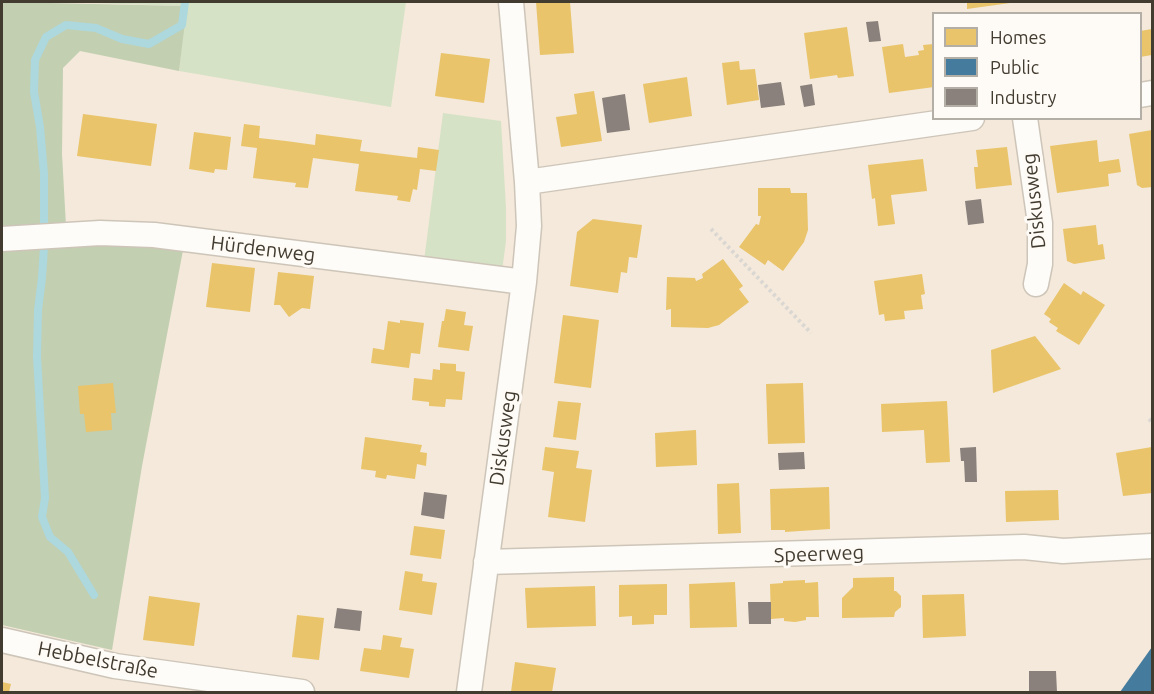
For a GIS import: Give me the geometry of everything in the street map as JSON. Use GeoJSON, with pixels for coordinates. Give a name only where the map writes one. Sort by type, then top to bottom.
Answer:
{"type":"FeatureCollection","features":[{"type":"Feature","properties":{"kind":"street","name":"Diskusweg"},"geometry":{"type":"LineString","coordinates":[[469,693],[524,282],[529,226],[512,2]]}},
{"type":"Feature","properties":{"kind":"street"},"geometry":{"type":"LineString","coordinates":[[527,182],[958,120]]}},
{"type":"Feature","properties":{"kind":"street","name":"Diskusweg"},"geometry":{"type":"LineString","coordinates":[[1025,120],[1040,223],[1040,264],[1036,284]]}},
{"type":"Feature","properties":{"kind":"street","name":"Hürdenweg"},"geometry":{"type":"LineString","coordinates":[[2,239],[128,232],[524,282]]}},
{"type":"Feature","properties":{"kind":"street","name":"Speerweg"},"geometry":{"type":"LineString","coordinates":[[486,562],[1024,547],[1063,551],[1152,546]]}},
{"type":"Feature","properties":{"kind":"street","name":"Hebbelstraße"},"geometry":{"type":"LineString","coordinates":[[2,640],[115,666],[302,693]]}},
{"type":"Feature","properties":{"kind":"path"},"geometry":{"type":"LineString","coordinates":[[711,229],[811,333]]}},
{"type":"Feature","properties":{"kind":"green space"},"geometry":{"type":"Polygon","coordinates":[[[2,2],[187,6],[179,71],[80,51],[63,68],[62,154],[66,226],[2,227],[2,2]]]}},
{"type":"Feature","properties":{"kind":"green space"},"geometry":{"type":"Polygon","coordinates":[[[52,2],[406,2],[391,107],[179,71],[186,6],[52,2]]]}},
{"type":"Feature","properties":{"kind":"green space"},"geometry":{"type":"Polygon","coordinates":[[[443,113],[501,121],[506,208],[506,241],[502,271],[424,261],[443,113]]]}},
{"type":"Feature","properties":{"kind":"green space"},"geometry":{"type":"Polygon","coordinates":[[[59,240],[184,245],[142,466],[112,650],[2,625],[2,248],[59,240]]]}},
{"type":"Feature","properties":{"kind":"building: Homes"},"geometry":{"type":"Polygon","coordinates":[[[536,2],[570,2],[574,53],[540,55],[536,2]]]}},
{"type":"Feature","properties":{"kind":"building: Homes"},"geometry":{"type":"Polygon","coordinates":[[[967,2],[1010,2],[1010,3],[967,9],[967,2]]]}},
{"type":"Feature","properties":{"kind":"building: Homes"},"geometry":{"type":"Polygon","coordinates":[[[847,27],[854,76],[838,78],[837,75],[810,79],[804,33],[847,27]]]}},
{"type":"Feature","properties":{"kind":"building: Homes"},"geometry":{"type":"Polygon","coordinates":[[[1152,29],[1152,55],[1142,57],[1142,31],[1152,29]]]}},
{"type":"Feature","properties":{"kind":"building: Homes"},"geometry":{"type":"Polygon","coordinates":[[[903,44],[905,57],[919,55],[918,51],[924,50],[923,45],[932,44],[932,87],[889,93],[882,47],[903,44]]]}},
{"type":"Feature","properties":{"kind":"building: Homes"},"geometry":{"type":"Polygon","coordinates":[[[441,53],[490,59],[484,103],[435,96],[441,53]]]}},
{"type":"Feature","properties":{"kind":"building: Homes"},"geometry":{"type":"Polygon","coordinates":[[[739,61],[740,70],[755,69],[759,100],[727,105],[722,63],[739,61]]]}},
{"type":"Feature","properties":{"kind":"building: Homes"},"geometry":{"type":"Polygon","coordinates":[[[687,77],[692,116],[649,123],[643,84],[687,77]]]}},
{"type":"Feature","properties":{"kind":"building: Homes"},"geometry":{"type":"Polygon","coordinates":[[[594,91],[602,141],[561,147],[556,117],[577,114],[574,94],[594,91]]]}},
{"type":"Feature","properties":{"kind":"building: Homes"},"geometry":{"type":"Polygon","coordinates":[[[83,114],[157,124],[151,166],[77,156],[83,114]]]}},
{"type":"Feature","properties":{"kind":"building: Homes"},"geometry":{"type":"Polygon","coordinates":[[[244,124],[260,126],[259,138],[315,145],[316,134],[362,140],[360,151],[417,158],[418,147],[439,150],[436,171],[420,169],[417,190],[413,189],[410,202],[397,200],[398,196],[355,191],[359,164],[313,158],[308,188],[295,187],[296,183],[253,178],[257,148],[241,146],[244,124]]]}},
{"type":"Feature","properties":{"kind":"building: Homes"},"geometry":{"type":"Polygon","coordinates":[[[1152,130],[1152,187],[1142,188],[1137,185],[1129,134],[1152,130]]]}},
{"type":"Feature","properties":{"kind":"building: Homes"},"geometry":{"type":"Polygon","coordinates":[[[194,132],[231,137],[227,170],[215,169],[214,173],[189,169],[194,132]]]}},
{"type":"Feature","properties":{"kind":"building: Homes"},"geometry":{"type":"Polygon","coordinates":[[[1097,140],[1099,162],[1119,159],[1121,172],[1108,174],[1109,186],[1057,193],[1050,146],[1097,140]]]}},
{"type":"Feature","properties":{"kind":"building: Homes"},"geometry":{"type":"Polygon","coordinates":[[[1007,147],[1012,185],[976,189],[974,167],[978,167],[976,150],[1007,147]]]}},
{"type":"Feature","properties":{"kind":"building: Homes"},"geometry":{"type":"Polygon","coordinates":[[[923,159],[927,191],[891,195],[895,224],[878,226],[868,165],[923,159]]]}},
{"type":"Feature","properties":{"kind":"building: Homes"},"geometry":{"type":"Polygon","coordinates":[[[758,188],[790,188],[791,193],[807,193],[808,230],[804,242],[783,271],[768,260],[765,265],[739,247],[756,224],[759,225],[761,216],[758,216],[758,188]]]}},
{"type":"Feature","properties":{"kind":"building: Homes"},"geometry":{"type":"Polygon","coordinates":[[[593,219],[642,225],[637,258],[629,257],[627,273],[621,272],[618,293],[570,286],[577,232],[593,219]]]}},
{"type":"Feature","properties":{"kind":"building: Homes"},"geometry":{"type":"Polygon","coordinates":[[[1096,225],[1098,245],[1103,244],[1105,259],[1074,264],[1067,261],[1063,229],[1096,225]]]}},
{"type":"Feature","properties":{"kind":"building: Homes"},"geometry":{"type":"Polygon","coordinates":[[[723,259],[743,286],[739,289],[749,302],[719,325],[708,328],[671,327],[671,309],[666,310],[667,277],[695,278],[696,281],[703,278],[702,274],[723,259]]]}},
{"type":"Feature","properties":{"kind":"building: Homes"},"geometry":{"type":"Polygon","coordinates":[[[212,263],[255,268],[250,312],[206,307],[212,263]]]}},
{"type":"Feature","properties":{"kind":"building: Homes"},"geometry":{"type":"Polygon","coordinates":[[[278,272],[314,276],[310,309],[302,308],[289,317],[280,305],[274,305],[278,272]]]}},
{"type":"Feature","properties":{"kind":"building: Homes"},"geometry":{"type":"Polygon","coordinates":[[[922,274],[925,294],[921,295],[923,309],[904,311],[905,319],[885,321],[884,314],[879,315],[874,281],[922,274]]]}},
{"type":"Feature","properties":{"kind":"building: Homes"},"geometry":{"type":"Polygon","coordinates":[[[1064,283],[1081,295],[1083,291],[1105,305],[1079,345],[1056,331],[1058,328],[1049,322],[1051,319],[1044,314],[1064,283]]]}},
{"type":"Feature","properties":{"kind":"building: Homes"},"geometry":{"type":"Polygon","coordinates":[[[446,309],[466,312],[464,325],[473,326],[469,351],[438,347],[446,309]]]}},
{"type":"Feature","properties":{"kind":"building: Homes"},"geometry":{"type":"Polygon","coordinates":[[[563,315],[599,320],[591,388],[554,383],[563,315]]]}},
{"type":"Feature","properties":{"kind":"building: Homes"},"geometry":{"type":"Polygon","coordinates":[[[400,320],[424,323],[420,354],[411,353],[409,368],[371,363],[373,348],[384,350],[388,321],[400,323],[400,320]]]}},
{"type":"Feature","properties":{"kind":"building: Homes"},"geometry":{"type":"Polygon","coordinates":[[[1035,336],[1061,369],[993,393],[991,350],[1035,336]]]}},
{"type":"Feature","properties":{"kind":"building: Homes"},"geometry":{"type":"Polygon","coordinates":[[[440,363],[456,364],[456,371],[465,372],[462,400],[446,399],[445,407],[429,406],[429,402],[412,400],[414,378],[432,380],[433,369],[440,370],[440,363]]]}},
{"type":"Feature","properties":{"kind":"building: Homes"},"geometry":{"type":"Polygon","coordinates":[[[113,383],[116,413],[111,413],[112,430],[86,432],[84,414],[80,414],[78,386],[113,383]]]}},
{"type":"Feature","properties":{"kind":"building: Homes"},"geometry":{"type":"Polygon","coordinates":[[[803,383],[805,443],[768,444],[766,384],[803,383]]]}},
{"type":"Feature","properties":{"kind":"building: Homes"},"geometry":{"type":"Polygon","coordinates":[[[558,401],[581,403],[576,440],[553,437],[558,401]]]}},
{"type":"Feature","properties":{"kind":"building: Homes"},"geometry":{"type":"Polygon","coordinates":[[[947,401],[950,462],[926,463],[924,430],[882,432],[881,404],[947,401]]]}},
{"type":"Feature","properties":{"kind":"building: Homes"},"geometry":{"type":"Polygon","coordinates":[[[696,430],[697,465],[656,467],[655,433],[696,430]]]}},
{"type":"Feature","properties":{"kind":"building: Homes"},"geometry":{"type":"Polygon","coordinates":[[[365,437],[422,445],[420,452],[427,453],[426,466],[417,464],[415,479],[387,475],[386,479],[375,477],[376,471],[361,469],[365,437]]]}},
{"type":"Feature","properties":{"kind":"building: Homes"},"geometry":{"type":"Polygon","coordinates":[[[545,447],[579,451],[576,468],[592,470],[585,522],[548,517],[554,472],[542,470],[545,447]]]}},
{"type":"Feature","properties":{"kind":"building: Homes"},"geometry":{"type":"Polygon","coordinates":[[[1152,447],[1152,493],[1123,496],[1116,453],[1152,447]]]}},
{"type":"Feature","properties":{"kind":"building: Homes"},"geometry":{"type":"Polygon","coordinates":[[[739,483],[741,533],[718,534],[717,484],[739,483]]]}},
{"type":"Feature","properties":{"kind":"building: Homes"},"geometry":{"type":"Polygon","coordinates":[[[829,487],[830,529],[785,532],[785,530],[771,530],[770,489],[829,487]]]}},
{"type":"Feature","properties":{"kind":"building: Homes"},"geometry":{"type":"Polygon","coordinates":[[[1058,490],[1059,520],[1006,522],[1005,491],[1058,490]]]}},
{"type":"Feature","properties":{"kind":"building: Homes"},"geometry":{"type":"Polygon","coordinates":[[[414,526],[445,530],[441,559],[410,555],[414,526]]]}},
{"type":"Feature","properties":{"kind":"building: Homes"},"geometry":{"type":"Polygon","coordinates":[[[405,571],[423,574],[422,581],[437,583],[432,615],[399,610],[405,571]]]}},
{"type":"Feature","properties":{"kind":"building: Homes"},"geometry":{"type":"Polygon","coordinates":[[[894,577],[894,591],[901,596],[901,607],[895,612],[894,617],[842,618],[842,598],[853,587],[853,578],[894,577]]]}},
{"type":"Feature","properties":{"kind":"building: Homes"},"geometry":{"type":"Polygon","coordinates":[[[805,580],[805,583],[818,582],[819,617],[806,617],[806,620],[795,622],[784,621],[784,618],[771,619],[770,584],[805,580]]]}},
{"type":"Feature","properties":{"kind":"building: Homes"},"geometry":{"type":"Polygon","coordinates":[[[735,582],[737,627],[690,628],[689,584],[735,582]]]}},
{"type":"Feature","properties":{"kind":"building: Homes"},"geometry":{"type":"Polygon","coordinates":[[[667,584],[667,615],[654,615],[654,624],[632,625],[632,616],[619,617],[619,585],[667,584]]]}},
{"type":"Feature","properties":{"kind":"building: Homes"},"geometry":{"type":"Polygon","coordinates":[[[595,586],[596,626],[527,628],[525,588],[595,586]]]}},
{"type":"Feature","properties":{"kind":"building: Homes"},"geometry":{"type":"Polygon","coordinates":[[[964,594],[966,636],[923,638],[922,595],[964,594]]]}},
{"type":"Feature","properties":{"kind":"building: Homes"},"geometry":{"type":"Polygon","coordinates":[[[149,596],[200,603],[194,646],[143,640],[149,596]]]}},
{"type":"Feature","properties":{"kind":"building: Homes"},"geometry":{"type":"Polygon","coordinates":[[[297,615],[324,618],[319,660],[292,657],[297,615]]]}},
{"type":"Feature","properties":{"kind":"building: Homes"},"geometry":{"type":"Polygon","coordinates":[[[383,635],[402,638],[400,647],[414,649],[409,678],[360,671],[364,648],[381,650],[383,635]]]}},
{"type":"Feature","properties":{"kind":"building: Homes"},"geometry":{"type":"Polygon","coordinates":[[[515,662],[556,668],[552,692],[511,692],[515,662]]]}},
{"type":"Feature","properties":{"kind":"building: Homes"},"geometry":{"type":"Polygon","coordinates":[[[2,682],[11,684],[9,692],[2,692],[2,682]]]}},
{"type":"Feature","properties":{"kind":"building: Public"},"geometry":{"type":"Polygon","coordinates":[[[1152,647],[1152,692],[1120,692],[1152,647]]]}},
{"type":"Feature","properties":{"kind":"building: Industry"},"geometry":{"type":"Polygon","coordinates":[[[878,21],[881,41],[869,42],[866,22],[878,21]]]}},
{"type":"Feature","properties":{"kind":"building: Industry"},"geometry":{"type":"Polygon","coordinates":[[[781,82],[785,105],[761,108],[758,85],[781,82]]]}},
{"type":"Feature","properties":{"kind":"building: Industry"},"geometry":{"type":"Polygon","coordinates":[[[812,84],[815,105],[804,107],[800,86],[812,84]]]}},
{"type":"Feature","properties":{"kind":"building: Industry"},"geometry":{"type":"Polygon","coordinates":[[[625,94],[630,130],[607,133],[602,98],[625,94]]]}},
{"type":"Feature","properties":{"kind":"building: Industry"},"geometry":{"type":"Polygon","coordinates":[[[981,199],[984,223],[968,225],[965,201],[981,199]]]}},
{"type":"Feature","properties":{"kind":"building: Industry"},"geometry":{"type":"Polygon","coordinates":[[[976,447],[977,482],[965,482],[964,461],[961,461],[960,448],[976,447]]]}},
{"type":"Feature","properties":{"kind":"building: Industry"},"geometry":{"type":"Polygon","coordinates":[[[804,452],[805,469],[779,470],[778,453],[804,452]]]}},
{"type":"Feature","properties":{"kind":"building: Industry"},"geometry":{"type":"Polygon","coordinates":[[[424,492],[447,495],[444,519],[421,515],[424,492]]]}},
{"type":"Feature","properties":{"kind":"building: Industry"},"geometry":{"type":"Polygon","coordinates":[[[748,602],[771,602],[771,624],[749,624],[748,602]]]}},
{"type":"Feature","properties":{"kind":"building: Industry"},"geometry":{"type":"Polygon","coordinates":[[[337,608],[362,611],[360,631],[334,628],[337,608]]]}},
{"type":"Feature","properties":{"kind":"building: Industry"},"geometry":{"type":"Polygon","coordinates":[[[1029,671],[1056,671],[1057,692],[1029,692],[1029,671]]]}},
{"type":"Feature","properties":{"kind":"waterway"},"geometry":{"type":"LineString","coordinates":[[44,228],[44,174],[34,92],[35,60],[46,37],[66,25],[96,28],[122,39],[149,44],[182,25],[185,2]]}},
{"type":"Feature","properties":{"kind":"waterway"},"geometry":{"type":"LineString","coordinates":[[44,247],[38,310],[37,357],[45,498],[42,517],[50,537],[68,552],[94,595]]}}]}
